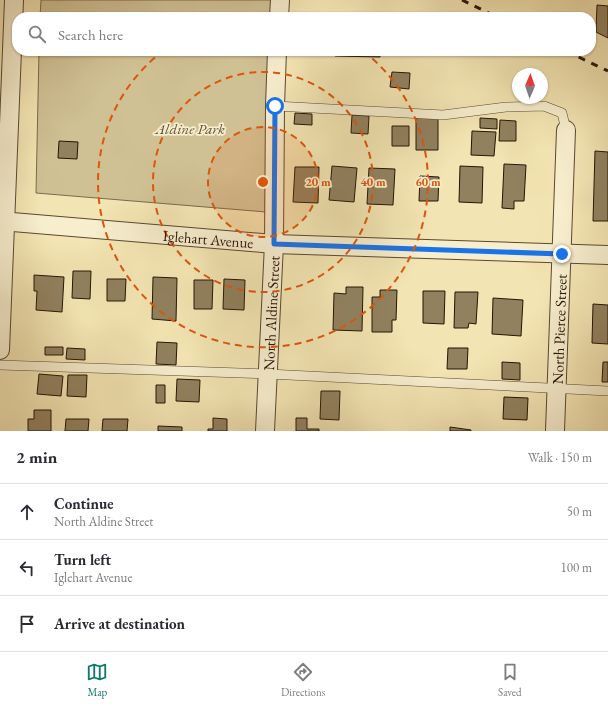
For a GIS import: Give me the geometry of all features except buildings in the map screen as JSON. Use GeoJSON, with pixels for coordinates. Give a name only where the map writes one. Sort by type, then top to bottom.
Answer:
{"type":"FeatureCollection","features":[{"type":"Feature","properties":{"kind":"street"},"geometry":{"type":"LineString","coordinates":[[13,12],[14,0]]}},
{"type":"Feature","properties":{"kind":"street"},"geometry":{"type":"LineString","coordinates":[[279,12],[280,0]]}},
{"type":"Feature","properties":{"kind":"street"},"geometry":{"type":"LineString","coordinates":[[0,350],[6,72],[12,18]]}},
{"type":"Feature","properties":{"kind":"street","name":"North Aldine Street"},"geometry":{"type":"LineString","coordinates":[[265,431],[274,244],[277,56]]}},
{"type":"Feature","properties":{"kind":"street","name":"North Pierce Street"},"geometry":{"type":"LineString","coordinates":[[555,431],[566,130]]}},
{"type":"Feature","properties":{"kind":"street","name":"Iglehart Avenue"},"geometry":{"type":"LineString","coordinates":[[3,221],[274,244],[608,255]]}},
{"type":"Feature","properties":{"kind":"lane"},"geometry":{"type":"LineString","coordinates":[[275,106],[443,115],[506,107],[544,106],[562,113],[566,130]]}},
{"type":"Feature","properties":{"kind":"lane"},"geometry":{"type":"LineString","coordinates":[[0,365],[268,374],[608,391]]}},
{"type":"Feature","properties":{"kind":"green space"},"geometry":{"type":"Polygon","coordinates":[[[41,0],[271,0],[271,12],[40,12],[41,0]]]}},
{"type":"Feature","properties":{"kind":"green space","name":"Aldine Park"},"geometry":{"type":"Polygon","coordinates":[[[39,56],[270,56],[266,212],[36,193],[39,56]]]}},
{"type":"Feature","properties":{"kind":"railway"},"geometry":{"type":"LineString","coordinates":[[462,0],[487,12]]}},
{"type":"Feature","properties":{"kind":"railway"},"geometry":{"type":"LineString","coordinates":[[576,56],[608,71]]}},
{"type":"Feature","properties":{"kind":"route"},"geometry":{"type":"LineString","coordinates":[[275,106],[274,244],[562,254]]}}]}
